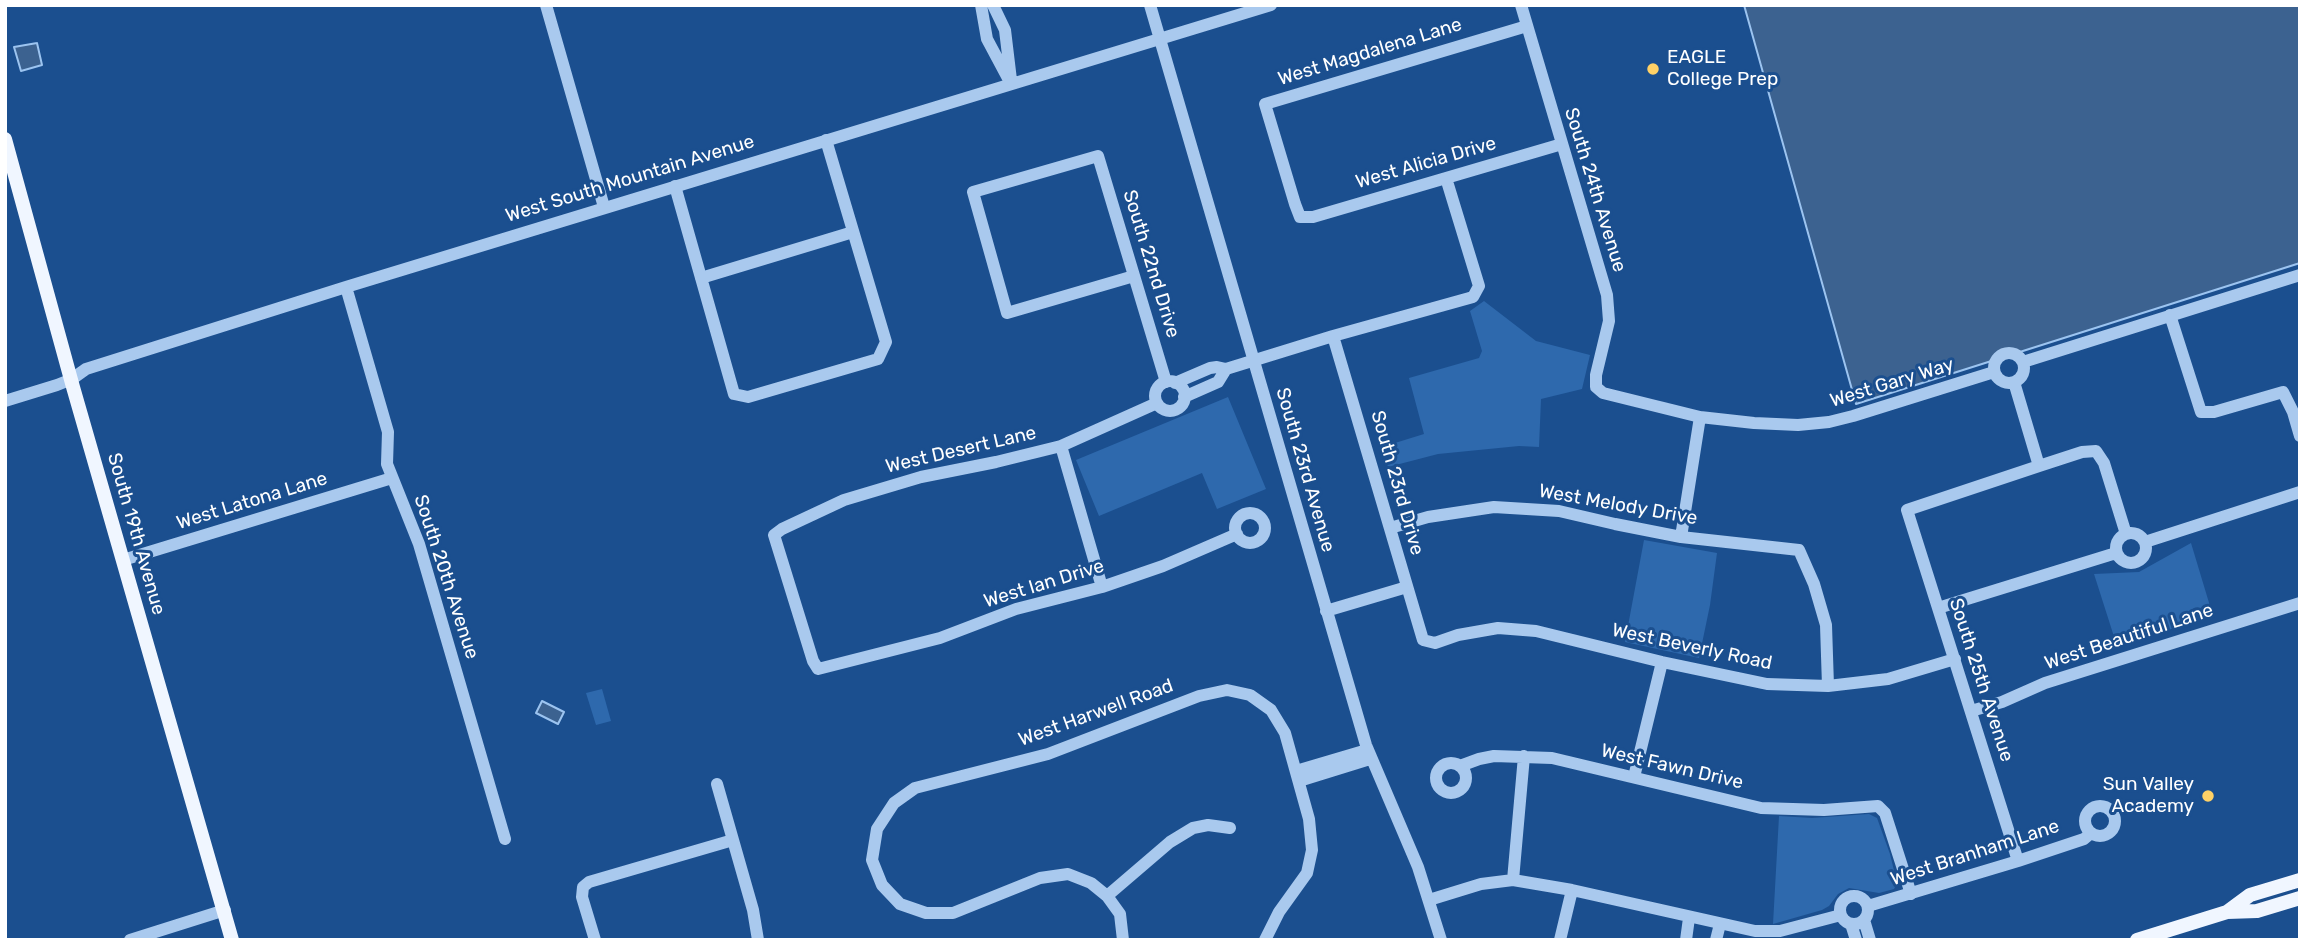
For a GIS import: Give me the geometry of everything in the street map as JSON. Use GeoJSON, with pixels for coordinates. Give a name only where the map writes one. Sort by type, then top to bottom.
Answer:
{"type":"FeatureCollection","features":[{"type":"Feature","properties":{"kind":"main road","name":"South 19th Avenue"},"geometry":{"type":"LineString","coordinates":[[5,139],[232,940]]}},
{"type":"Feature","properties":{"kind":"main road"},"geometry":{"type":"LineString","coordinates":[[2227,912],[2250,895],[2300,880]]}},
{"type":"Feature","properties":{"kind":"main road"},"geometry":{"type":"LineString","coordinates":[[2137,940],[2227,912],[2257,911],[2300,898]]}},
{"type":"Feature","properties":{"kind":"street"},"geometry":{"type":"LineString","coordinates":[[546,5],[604,207]]}},
{"type":"Feature","properties":{"kind":"street"},"geometry":{"type":"LineString","coordinates":[[981,5],[987,39],[1011,84]]}},
{"type":"Feature","properties":{"kind":"street"},"geometry":{"type":"LineString","coordinates":[[993,5],[1005,30],[1011,84]]}},
{"type":"Feature","properties":{"kind":"street","name":"South 23rd Avenue"},"geometry":{"type":"LineString","coordinates":[[1150,5],[1369,754],[1409,846],[1441,940]]}},
{"type":"Feature","properties":{"kind":"street","name":"West South Mountain Avenue"},"geometry":{"type":"LineString","coordinates":[[5,401],[72,379],[86,369],[346,287],[1271,5]]}},
{"type":"Feature","properties":{"kind":"street","name":"South 24th Avenue"},"geometry":{"type":"LineString","coordinates":[[1521,5],[1609,308],[1609,321],[1596,374],[1596,387]]}},
{"type":"Feature","properties":{"kind":"street","name":"West Magdalena Lane"},"geometry":{"type":"LineString","coordinates":[[1300,217],[1265,104],[1527,26]]}},
{"type":"Feature","properties":{"kind":"street"},"geometry":{"type":"LineString","coordinates":[[675,186],[734,394],[748,397],[878,359],[886,342],[826,140]]}},
{"type":"Feature","properties":{"kind":"street","name":"West Alicia Drive"},"geometry":{"type":"LineString","coordinates":[[1300,217],[1313,217],[1562,144]]}},
{"type":"Feature","properties":{"kind":"street","name":"South 22nd Drive"},"geometry":{"type":"LineString","coordinates":[[1134,276],[1007,313],[973,192],[1098,156],[1134,276],[1171,382]]}},
{"type":"Feature","properties":{"kind":"street"},"geometry":{"type":"LineString","coordinates":[[1171,382],[1182,389],[1184,397],[1181,406],[1173,411],[1164,410],[1157,403],[1156,391],[1171,382],[1217,367],[1226,369],[1473,297],[1479,286],[1446,178]]}},
{"type":"Feature","properties":{"kind":"street"},"geometry":{"type":"LineString","coordinates":[[701,278],[853,232]]}},
{"type":"Feature","properties":{"kind":"street"},"geometry":{"type":"LineString","coordinates":[[2023,362],[2300,275]]}},
{"type":"Feature","properties":{"kind":"street","name":"South 20th Avenue"},"geometry":{"type":"LineString","coordinates":[[346,287],[388,432],[386,457],[392,478],[419,544],[505,839]]}},
{"type":"Feature","properties":{"kind":"street"},"geometry":{"type":"LineString","coordinates":[[2170,315],[2201,412],[2214,412],[2283,392],[2293,412],[2300,436]]}},
{"type":"Feature","properties":{"kind":"street","name":"South 23rd Drive"},"geometry":{"type":"LineString","coordinates":[[1333,336],[1423,640]]}},
{"type":"Feature","properties":{"kind":"street"},"geometry":{"type":"LineString","coordinates":[[2015,353],[2023,362],[2024,372],[2014,383],[2000,380],[1994,372],[1994,364],[2002,354],[2015,353]]}},
{"type":"Feature","properties":{"kind":"street"},"geometry":{"type":"LineString","coordinates":[[1184,397],[1223,377],[1226,369]]}},
{"type":"Feature","properties":{"kind":"street"},"geometry":{"type":"LineString","coordinates":[[1199,372],[1204,389]]}},
{"type":"Feature","properties":{"kind":"street","name":"West Gary Way"},"geometry":{"type":"LineString","coordinates":[[1596,387],[1603,393],[1700,416],[1779,425],[1829,422],[1994,372]]}},
{"type":"Feature","properties":{"kind":"street"},"geometry":{"type":"LineString","coordinates":[[2014,383],[2039,466],[2096,450],[2104,463],[2126,534]]}},
{"type":"Feature","properties":{"kind":"street","name":"West Desert Lane"},"geometry":{"type":"LineString","coordinates":[[818,669],[813,661],[774,535],[844,500],[921,477],[1060,446],[1157,403]]}},
{"type":"Feature","properties":{"kind":"street"},"geometry":{"type":"LineString","coordinates":[[1681,537],[1700,416]]}},
{"type":"Feature","properties":{"kind":"street"},"geometry":{"type":"LineString","coordinates":[[1060,446],[1102,587]]}},
{"type":"Feature","properties":{"kind":"street","name":"South 25th Avenue"},"geometry":{"type":"LineString","coordinates":[[2018,861],[1907,510],[2039,466]]}},
{"type":"Feature","properties":{"kind":"street","name":"West Latona Lane"},"geometry":{"type":"LineString","coordinates":[[123,560],[392,478]]}},
{"type":"Feature","properties":{"kind":"street"},"geometry":{"type":"LineString","coordinates":[[2145,542],[2300,492]]}},
{"type":"Feature","properties":{"kind":"street","name":"West Melody Drive"},"geometry":{"type":"LineString","coordinates":[[1390,528],[1429,517],[1494,508],[1559,511],[1681,537],[1800,550],[1826,625],[1828,686]]}},
{"type":"Feature","properties":{"kind":"street","name":"West Ian Drive"},"geometry":{"type":"LineString","coordinates":[[818,669],[940,639],[1016,609],[1102,587],[1163,566],[1237,534]]}},
{"type":"Feature","properties":{"kind":"street"},"geometry":{"type":"LineString","coordinates":[[2126,534],[2137,534],[2145,542],[2145,556],[2134,564],[2125,563],[2116,553],[2118,539],[2126,534]]}},
{"type":"Feature","properties":{"kind":"street"},"geometry":{"type":"LineString","coordinates":[[1938,608],[2116,553]]}},
{"type":"Feature","properties":{"kind":"street"},"geometry":{"type":"LineString","coordinates":[[1326,611],[1407,587]]}},
{"type":"Feature","properties":{"kind":"street","name":"West Beautiful Lane"},"geometry":{"type":"LineString","coordinates":[[1971,711],[2002,702],[2045,683],[2300,603]]}},
{"type":"Feature","properties":{"kind":"street","name":"West Beverly Road"},"geometry":{"type":"LineString","coordinates":[[1423,640],[1435,643],[1458,635],[1498,628],[1536,631],[1766,684],[1828,686],[1888,679],[1955,659]]}},
{"type":"Feature","properties":{"kind":"street"},"geometry":{"type":"LineString","coordinates":[[1634,777],[1662,662]]}},
{"type":"Feature","properties":{"kind":"street","name":"West Harwell Road"},"geometry":{"type":"LineString","coordinates":[[1107,896],[1091,883],[1068,874],[1040,878],[953,913],[926,913],[900,904],[882,885],[872,860],[877,828],[894,803],[915,788],[1048,754],[1199,696],[1227,690],[1250,695],[1271,710],[1285,733],[1297,776]]}},
{"type":"Feature","properties":{"kind":"street"},"geometry":{"type":"LineString","coordinates":[[1265,940],[1279,912],[1307,873],[1312,850],[1309,819],[1297,776],[1369,754]]}},
{"type":"Feature","properties":{"kind":"street"},"geometry":{"type":"LineString","coordinates":[[1513,880],[1524,755]]}},
{"type":"Feature","properties":{"kind":"street","name":"West Fawn Drive"},"geometry":{"type":"LineString","coordinates":[[1460,766],[1479,758],[1524,755],[1552,758],[1761,808],[1824,810],[1878,806],[1885,813],[1911,894]]}},
{"type":"Feature","properties":{"kind":"street"},"geometry":{"type":"LineString","coordinates":[[717,784],[753,910],[758,940]]}},
{"type":"Feature","properties":{"kind":"street"},"geometry":{"type":"LineString","coordinates":[[1123,940],[1120,914],[1107,896],[1170,842],[1193,828],[1208,825],[1230,828]]}},
{"type":"Feature","properties":{"kind":"street","name":"West Branham Lane"},"geometry":{"type":"LineString","coordinates":[[1868,906],[2018,861],[2084,839],[2091,834]]}},
{"type":"Feature","properties":{"kind":"street"},"geometry":{"type":"LineString","coordinates":[[595,940],[582,897],[583,887],[589,881],[733,840]]}},
{"type":"Feature","properties":{"kind":"street"},"geometry":{"type":"LineString","coordinates":[[1429,900],[1481,884],[1513,880],[1572,890],[1755,931],[1780,931],[1852,920],[1868,914],[1867,902],[1859,896],[1849,896],[1840,906],[1852,920],[1870,940]]}},
{"type":"Feature","properties":{"kind":"street"},"geometry":{"type":"LineString","coordinates":[[1560,940],[1572,890]]}},
{"type":"Feature","properties":{"kind":"street"},"geometry":{"type":"LineString","coordinates":[[130,940],[225,909]]}},
{"type":"Feature","properties":{"kind":"street"},"geometry":{"type":"LineString","coordinates":[[1686,940],[1689,918]]}},
{"type":"Feature","properties":{"kind":"street"},"geometry":{"type":"LineString","coordinates":[[1852,920],[1856,940]]}},
{"type":"Feature","properties":{"kind":"street"},"geometry":{"type":"LineString","coordinates":[[1716,940],[1720,924]]}},
{"type":"Feature","properties":{"kind":"shaded area"},"geometry":{"type":"Polygon","coordinates":[[[1744,5],[2300,5],[2300,263],[1856,404],[1744,5]]]}},
{"type":"Feature","properties":{"kind":"shaded area"},"geometry":{"type":"Polygon","coordinates":[[[37,43],[42,65],[21,71],[14,47],[37,43]]]}},
{"type":"Feature","properties":{"kind":"shaded area"},"geometry":{"type":"Polygon","coordinates":[[[1484,301],[1536,341],[1590,355],[1582,389],[1541,399],[1539,447],[1519,446],[1438,454],[1388,467],[1382,447],[1424,434],[1409,378],[1479,358],[1482,351],[1470,311],[1484,301]]]}},
{"type":"Feature","properties":{"kind":"shaded area"},"geometry":{"type":"Polygon","coordinates":[[[1228,397],[1266,489],[1217,509],[1202,473],[1099,516],[1076,460],[1228,397]]]}},
{"type":"Feature","properties":{"kind":"shaded area"},"geometry":{"type":"Polygon","coordinates":[[[1644,540],[1717,553],[1699,658],[1625,642],[1644,540]]]}},
{"type":"Feature","properties":{"kind":"shaded area"},"geometry":{"type":"Polygon","coordinates":[[[2191,543],[2213,616],[2117,646],[2094,574],[2139,572],[2191,543]]]}},
{"type":"Feature","properties":{"kind":"shaded area"},"geometry":{"type":"Polygon","coordinates":[[[602,689],[611,721],[596,725],[586,693],[602,689]]]}},
{"type":"Feature","properties":{"kind":"shaded area"},"geometry":{"type":"Polygon","coordinates":[[[542,701],[564,712],[558,724],[536,713],[542,701]]]}},
{"type":"Feature","properties":{"kind":"shaded area"},"geometry":{"type":"Polygon","coordinates":[[[1869,814],[1877,818],[1890,854],[1897,883],[1894,889],[1879,893],[1849,888],[1838,894],[1829,906],[1822,910],[1773,924],[1779,816],[1812,818],[1869,814]]]}},
{"type":"Feature","properties":{"kind":"place","name":"EAGLE College Prep"},"geometry":{"type":"Point","coordinates":[1653,69]}},
{"type":"Feature","properties":{"kind":"place","name":"Sun Valley Academy"},"geometry":{"type":"Point","coordinates":[2208,796]}}]}
